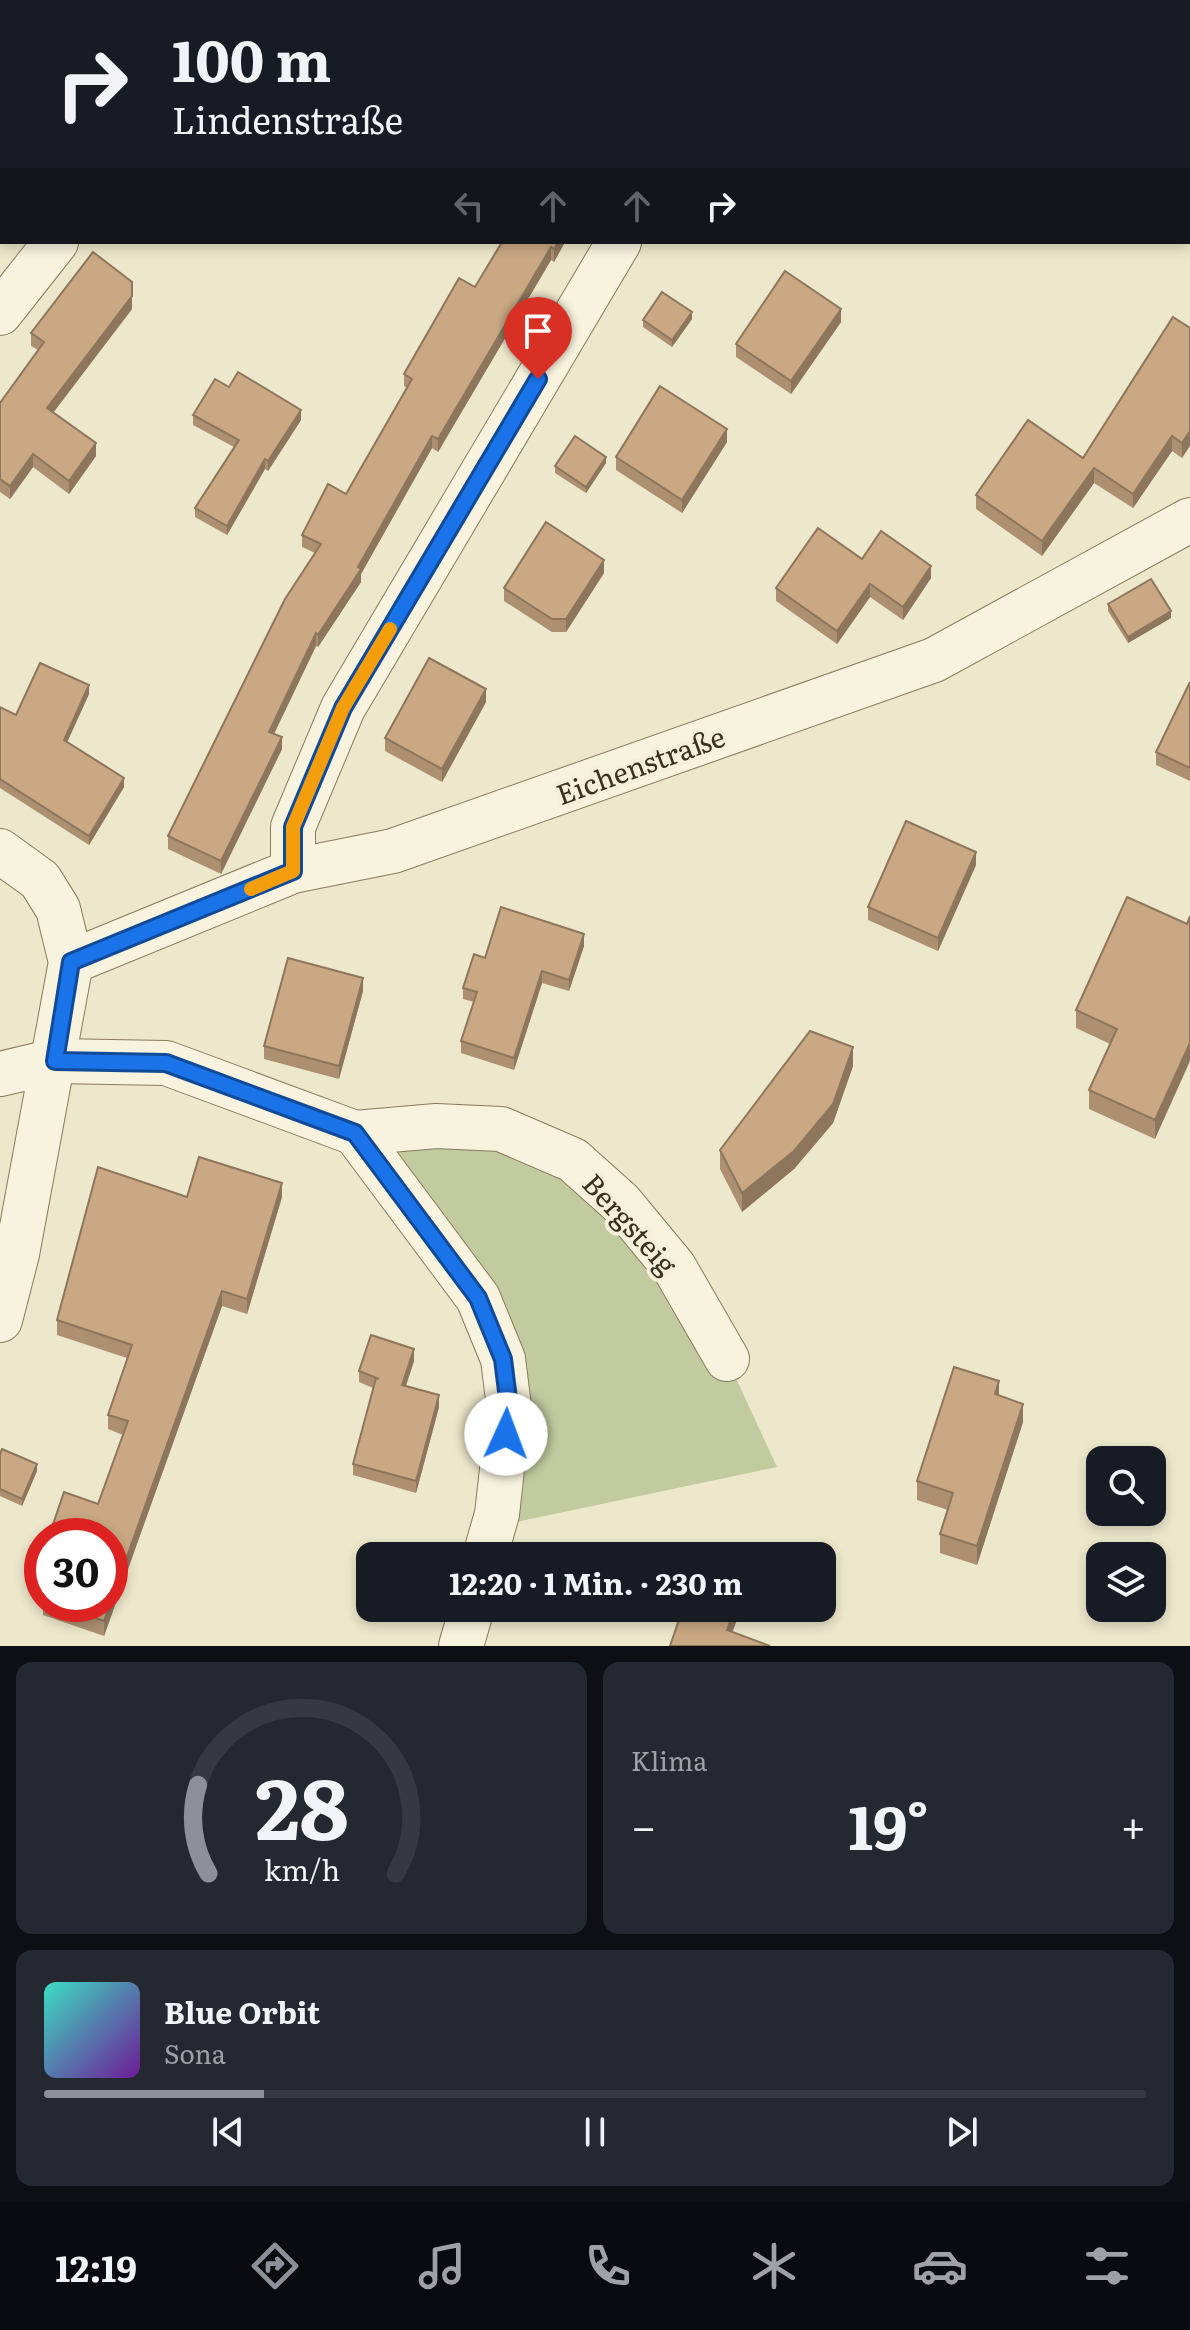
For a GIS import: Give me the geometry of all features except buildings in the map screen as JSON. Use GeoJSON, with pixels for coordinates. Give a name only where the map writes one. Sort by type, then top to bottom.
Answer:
{"type":"FeatureCollection","features":[{"type":"Feature","properties":{"kind":"street"},"geometry":{"type":"LineString","coordinates":[[0,313],[54,244]]}},
{"type":"Feature","properties":{"kind":"street"},"geometry":{"type":"LineString","coordinates":[[293,871],[293,827],[343,708],[618,244]]}},
{"type":"Feature","properties":{"kind":"street","name":"Eichenstraße"},"geometry":{"type":"LineString","coordinates":[[71,962],[293,871],[393,851],[934,660],[1190,520]]}},
{"type":"Feature","properties":{"kind":"street"},"geometry":{"type":"LineString","coordinates":[[0,851],[40,880],[58,909],[71,962],[17,1254],[0,1320]]}},
{"type":"Feature","properties":{"kind":"street","name":"Bergsteig"},"geometry":{"type":"LineString","coordinates":[[0,1074],[55,1061],[166,1063],[355,1133],[436,1126],[501,1129],[573,1160],[621,1203],[674,1267],[727,1359]]}},
{"type":"Feature","properties":{"kind":"street"},"geometry":{"type":"LineString","coordinates":[[355,1133],[478,1298],[503,1359],[509,1407],[497,1514],[489,1542]]}},
{"type":"Feature","properties":{"kind":"street"},"geometry":{"type":"LineString","coordinates":[[461,1646],[468,1622]]}},
{"type":"Feature","properties":{"kind":"green space"},"geometry":{"type":"Polygon","coordinates":[[[501,1129],[621,1203],[727,1359],[777,1467],[493,1527],[503,1359],[355,1133],[501,1129]]]}},
{"type":"Feature","properties":{"kind":"slow traffic"},"geometry":{"type":"LineString","coordinates":[[251,889],[293,871],[293,827],[343,708],[390,629]]}},
{"type":"Feature","properties":{"kind":"route"},"geometry":{"type":"LineString","coordinates":[[506,1434],[509,1407],[503,1359],[478,1298],[355,1133],[166,1063],[55,1061],[71,962],[293,871],[293,827],[343,708],[538,379]]}}]}
